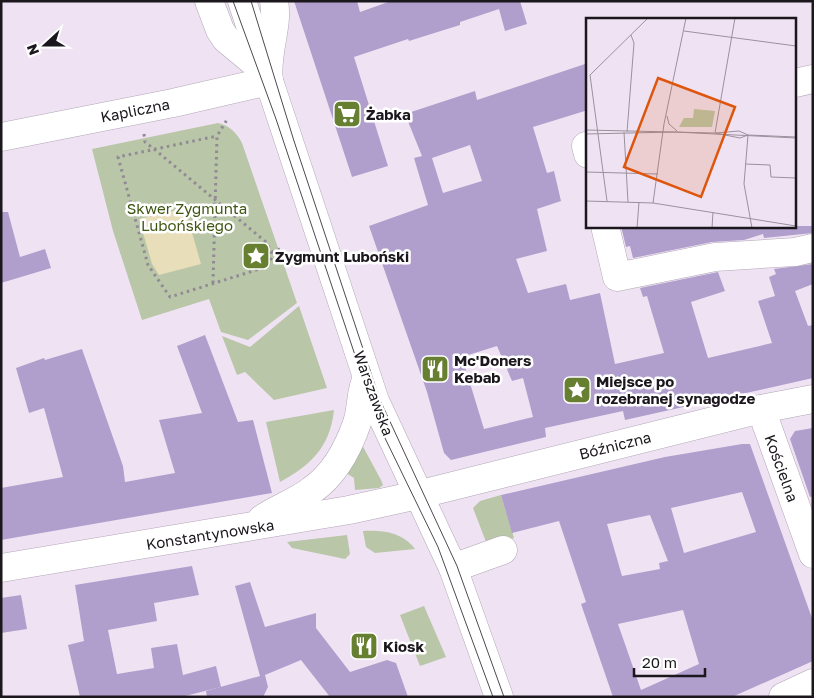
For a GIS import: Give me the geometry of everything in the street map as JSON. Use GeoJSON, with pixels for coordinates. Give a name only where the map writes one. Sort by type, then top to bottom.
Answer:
{"type":"FeatureCollection","features":[{"type":"Feature","properties":{"kind":"street","name":"Warszawska"},"geometry":{"type":"LineString","coordinates":[[209,1],[220,30],[226,39],[254,63],[269,81]]}},
{"type":"Feature","properties":{"kind":"street"},"geometry":{"type":"LineString","coordinates":[[242,1],[269,81]]}},
{"type":"Feature","properties":{"kind":"street","name":"Warszawska"},"geometry":{"type":"LineString","coordinates":[[274,1],[275,20],[268,55],[269,81],[367,377],[388,433],[453,568],[499,697]]}},
{"type":"Feature","properties":{"kind":"street"},"geometry":{"type":"LineString","coordinates":[[796,83],[813,79]]}},
{"type":"Feature","properties":{"kind":"street","name":"Kapliczna"},"geometry":{"type":"LineString","coordinates":[[1,137],[174,103],[269,81]]}},
{"type":"Feature","properties":{"kind":"street"},"geometry":{"type":"LineString","coordinates":[[605,228],[617,277],[715,257],[795,252],[813,248]]}},
{"type":"Feature","properties":{"kind":"street"},"geometry":{"type":"LineString","coordinates":[[251,528],[280,507],[312,490],[332,472],[349,444],[357,422],[367,377]]}},
{"type":"Feature","properties":{"kind":"street","name":"Bóźniczna"},"geometry":{"type":"LineString","coordinates":[[418,495],[761,409],[813,399]]}},
{"type":"Feature","properties":{"kind":"street","name":"Kościelna"},"geometry":{"type":"LineString","coordinates":[[761,409],[813,554]]}},
{"type":"Feature","properties":{"kind":"street","name":"Konstantynowska"},"geometry":{"type":"LineString","coordinates":[[1,568],[251,528],[418,495]]}},
{"type":"Feature","properties":{"kind":"street"},"geometry":{"type":"LineString","coordinates":[[453,568],[503,550]]}},
{"type":"Feature","properties":{"kind":"street"},"geometry":{"type":"LineString","coordinates":[[783,697],[813,683]]}},
{"type":"Feature","properties":{"kind":"path"},"geometry":{"type":"LineString","coordinates":[[213,284],[217,136],[230,115]]}},
{"type":"Feature","properties":{"kind":"path"},"geometry":{"type":"LineString","coordinates":[[154,149],[266,242],[272,252],[271,262],[266,267],[170,297],[148,265],[118,157],[154,149],[217,136]]}},
{"type":"Feature","properties":{"kind":"path"},"geometry":{"type":"LineString","coordinates":[[272,252],[280,249]]}},
{"type":"Feature","properties":{"kind":"green space","name":"Skwer Zygmunta Lubońskiego"},"geometry":{"type":"Polygon","coordinates":[[[218,123],[232,130],[242,143],[297,303],[248,340],[221,332],[209,299],[142,320],[113,231],[92,149],[218,123]]]}},
{"type":"Feature","properties":{"kind":"green space"},"geometry":{"type":"Polygon","coordinates":[[[299,306],[327,388],[274,400],[245,372],[237,375],[222,336],[250,347],[299,306]]]}},
{"type":"Feature","properties":{"kind":"green space"},"geometry":{"type":"Polygon","coordinates":[[[334,410],[328,434],[317,454],[301,469],[280,482],[266,422],[334,410]]]}},
{"type":"Feature","properties":{"kind":"green space"},"geometry":{"type":"Polygon","coordinates":[[[361,443],[383,485],[379,488],[355,490],[354,478],[346,473],[361,443]]]}},
{"type":"Feature","properties":{"kind":"green space"},"geometry":{"type":"Polygon","coordinates":[[[501,495],[514,538],[488,547],[473,508],[480,501],[501,495]]]}},
{"type":"Feature","properties":{"kind":"green space"},"geometry":{"type":"Polygon","coordinates":[[[363,531],[392,533],[410,543],[415,549],[375,553],[366,547],[363,531]]]}},
{"type":"Feature","properties":{"kind":"green space"},"geometry":{"type":"Polygon","coordinates":[[[347,535],[350,554],[345,559],[292,548],[287,542],[347,535]]]}},
{"type":"Feature","properties":{"kind":"green space"},"geometry":{"type":"Polygon","coordinates":[[[424,606],[446,657],[420,666],[400,615],[424,606]]]}},
{"type":"Feature","properties":{"kind":"sand"},"geometry":{"type":"Polygon","coordinates":[[[185,208],[201,264],[159,275],[152,264],[139,219],[185,208]]]}},
{"type":"Feature","properties":{"kind":"building"},"geometry":{"type":"Polygon","coordinates":[[[294,1],[357,1],[360,12],[391,1],[520,1],[527,24],[505,31],[499,9],[460,22],[460,25],[409,41],[408,39],[354,57],[388,166],[352,177],[294,1]]]}},
{"type":"Feature","properties":{"kind":"building"},"geometry":{"type":"Polygon","coordinates":[[[586,64],[586,111],[533,127],[547,173],[554,171],[561,201],[537,209],[547,251],[516,259],[528,293],[566,284],[570,300],[600,293],[615,364],[664,353],[647,296],[643,297],[640,288],[718,272],[725,291],[691,302],[708,358],[772,343],[758,301],[775,296],[769,277],[776,274],[774,269],[813,264],[813,284],[795,291],[808,326],[813,325],[813,378],[625,420],[623,411],[545,428],[546,437],[451,460],[444,453],[427,392],[369,226],[428,205],[414,158],[422,156],[405,114],[475,91],[477,100],[586,64]],[[470,145],[432,158],[443,193],[482,181],[470,145]],[[497,346],[462,357],[484,429],[533,417],[523,378],[512,381],[497,346]]]}},
{"type":"Feature","properties":{"kind":"building"},"geometry":{"type":"Polygon","coordinates":[[[1,212],[8,212],[20,257],[45,249],[51,268],[1,283],[1,212]]]}},
{"type":"Feature","properties":{"kind":"building"},"geometry":{"type":"Polygon","coordinates":[[[796,226],[813,226],[813,233],[764,238],[763,234],[744,240],[712,242],[633,258],[630,246],[626,247],[621,228],[796,228],[796,226]]]}},
{"type":"Feature","properties":{"kind":"building"},"geometry":{"type":"Polygon","coordinates":[[[205,335],[238,422],[253,420],[272,493],[1,540],[1,488],[63,477],[44,408],[29,413],[16,368],[44,358],[45,360],[82,349],[123,466],[125,482],[175,473],[159,420],[202,413],[177,346],[205,335]]]}},
{"type":"Feature","properties":{"kind":"building"},"geometry":{"type":"Polygon","coordinates":[[[813,428],[813,496],[810,497],[790,439],[795,431],[813,428]]]}},
{"type":"Feature","properties":{"kind":"building"},"geometry":{"type":"Polygon","coordinates":[[[750,444],[813,621],[813,661],[732,697],[613,697],[581,604],[586,602],[559,521],[512,533],[501,495],[665,457],[750,444]],[[742,492],[671,508],[684,553],[756,532],[742,492]],[[650,515],[607,524],[622,576],[660,569],[659,563],[668,561],[650,515]],[[683,610],[618,624],[641,690],[699,664],[683,610]]]}},
{"type":"Feature","properties":{"kind":"building"},"geometry":{"type":"Polygon","coordinates":[[[192,566],[199,595],[154,603],[157,621],[108,630],[117,674],[154,668],[151,648],[177,644],[183,675],[216,666],[221,687],[181,697],[80,697],[68,645],[84,641],[75,585],[192,566]]]}},
{"type":"Feature","properties":{"kind":"building"},"geometry":{"type":"Polygon","coordinates":[[[250,582],[265,627],[316,613],[316,628],[350,672],[387,660],[396,663],[408,697],[330,697],[301,660],[265,675],[268,687],[263,697],[207,697],[206,691],[260,676],[235,586],[250,582]]]}},
{"type":"Feature","properties":{"kind":"building"},"geometry":{"type":"Polygon","coordinates":[[[21,595],[27,629],[1,633],[1,598],[21,595]]]}},
{"type":"Feature","properties":{"kind":"tram line"},"geometry":{"type":"LineString","coordinates":[[233,1],[276,119],[371,403],[383,434],[438,547],[493,697]]}},
{"type":"Feature","properties":{"kind":"tram line"},"geometry":{"type":"LineString","coordinates":[[251,1],[294,141],[380,400],[457,566],[504,697]]}},
{"type":"Feature","properties":{"kind":"place","name":"Żabka"},"geometry":{"type":"Point","coordinates":[347,114]}},
{"type":"Feature","properties":{"kind":"place","name":"Zygmunt Luboński"},"geometry":{"type":"Point","coordinates":[256,256]}},
{"type":"Feature","properties":{"kind":"place","name":"Mc'Doners Kebab"},"geometry":{"type":"Point","coordinates":[435,369]}},
{"type":"Feature","properties":{"kind":"place","name":"Miejsce po rozebranej synagodze"},"geometry":{"type":"Point","coordinates":[577,390]}},
{"type":"Feature","properties":{"kind":"place","name":"Kiosk"},"geometry":{"type":"Point","coordinates":[364,646]}}]}
